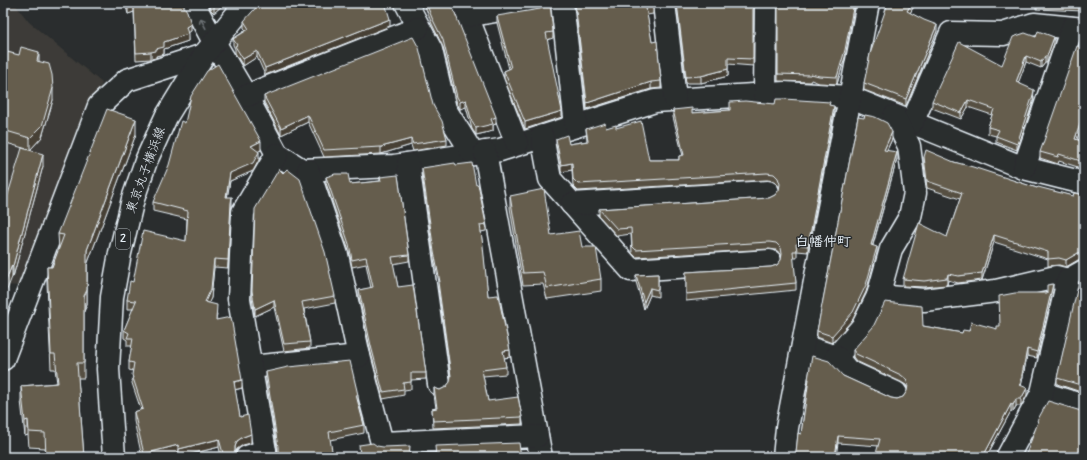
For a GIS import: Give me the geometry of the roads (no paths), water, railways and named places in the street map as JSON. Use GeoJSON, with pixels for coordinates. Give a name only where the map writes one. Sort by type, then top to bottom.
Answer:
{"type":"FeatureCollection","features":[{"type":"Feature","properties":{"kind":"street"},"geometry":{"type":"LineString","coordinates":[[193,3],[209,49],[246,96],[277,154],[302,170],[394,166],[500,150],[655,100],[784,93],[850,97],[903,120],[1024,168],[1084,183]]}},
{"type":"Feature","properties":{"kind":"street","name":"東京丸子横浜線"},"geometry":{"type":"LineString","coordinates":[[114,457],[108,369],[109,331],[112,297],[124,232],[140,179],[155,138],[166,117],[209,49],[246,3]]}},
{"type":"Feature","properties":{"kind":"street"},"geometry":{"type":"LineString","coordinates":[[406,3],[431,50],[445,109],[479,153],[541,457]]}},
{"type":"Feature","properties":{"kind":"street"},"geometry":{"type":"LineString","coordinates":[[517,144],[464,9],[538,3]]}},
{"type":"Feature","properties":{"kind":"street"},"geometry":{"type":"LineString","coordinates":[[562,3],[576,126]]}},
{"type":"Feature","properties":{"kind":"street"},"geometry":{"type":"LineString","coordinates":[[664,3],[675,99]]}},
{"type":"Feature","properties":{"kind":"street"},"geometry":{"type":"LineString","coordinates":[[765,94],[766,3]]}},
{"type":"Feature","properties":{"kind":"street"},"geometry":{"type":"LineString","coordinates":[[784,457],[787,428],[868,3]]}},
{"type":"Feature","properties":{"kind":"street"},"geometry":{"type":"LineString","coordinates":[[836,357],[863,326],[878,296],[891,249],[910,217],[915,193],[909,146],[903,120],[951,33],[1003,34],[1034,24],[1078,28],[1024,168]]}},
{"type":"Feature","properties":{"kind":"street"},"geometry":{"type":"LineString","coordinates":[[246,96],[418,28]]}},
{"type":"Feature","properties":{"kind":"street"},"geometry":{"type":"LineString","coordinates":[[3,359],[99,106],[127,80],[209,49]]}},
{"type":"Feature","properties":{"kind":"street"},"geometry":{"type":"LineString","coordinates":[[542,136],[550,179],[631,270],[770,261]]}},
{"type":"Feature","properties":{"kind":"street"},"geometry":{"type":"LineString","coordinates":[[260,455],[251,367],[239,299],[242,212],[277,154]]}},
{"type":"Feature","properties":{"kind":"street"},"geometry":{"type":"LineString","coordinates":[[408,164],[439,384]]}},
{"type":"Feature","properties":{"kind":"street"},"geometry":{"type":"LineString","coordinates":[[308,170],[337,255],[359,356],[382,443],[537,436]]}},
{"type":"Feature","properties":{"kind":"street"},"geometry":{"type":"LineString","coordinates":[[572,204],[768,192]]}},
{"type":"Feature","properties":{"kind":"street"},"geometry":{"type":"LineString","coordinates":[[878,296],[924,300],[996,291],[1056,276],[1076,276],[1042,394],[1008,457]]}},
{"type":"Feature","properties":{"kind":"street"},"geometry":{"type":"LineString","coordinates":[[803,346],[836,357],[848,371],[896,393]]}},
{"type":"Feature","properties":{"kind":"street"},"geometry":{"type":"LineString","coordinates":[[251,367],[359,356]]}},
{"type":"Feature","properties":{"kind":"street"},"geometry":{"type":"LineString","coordinates":[[1042,394],[1084,406]]}},
{"type":"Feature","properties":{"kind":"district","name":"白幡仲町"},"geometry":{"type":"Point","coordinates":[823,242]}}]}
